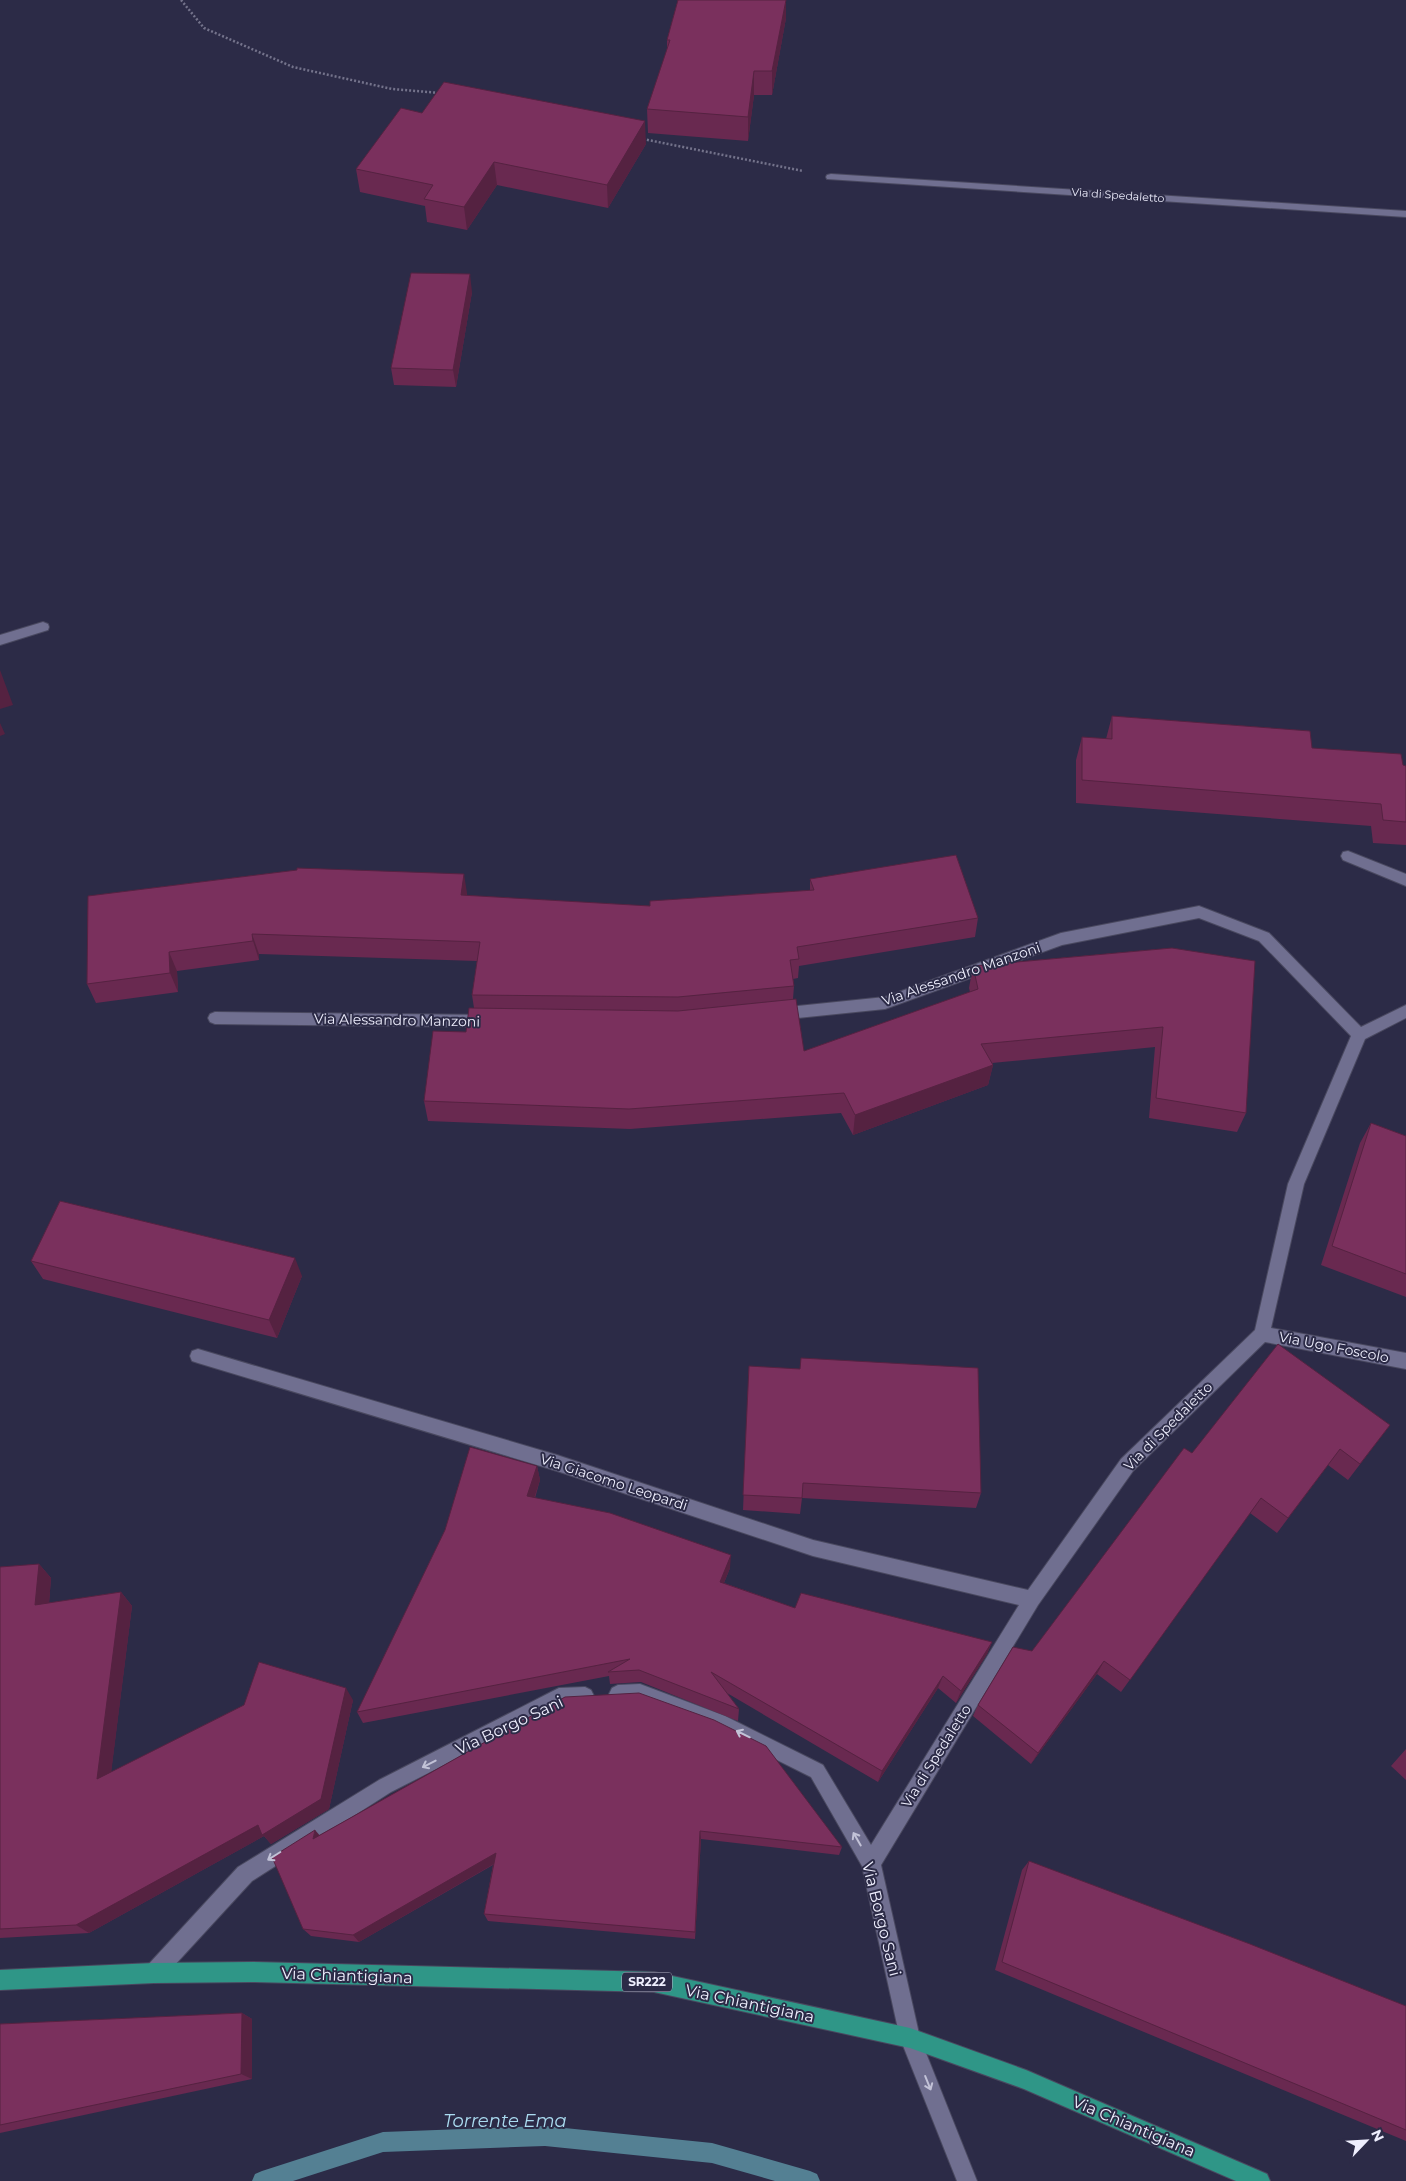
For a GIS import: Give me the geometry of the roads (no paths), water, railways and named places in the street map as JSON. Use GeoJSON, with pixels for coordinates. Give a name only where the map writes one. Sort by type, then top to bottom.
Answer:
{"type":"FeatureCollection","features":[{"type":"Feature","properties":{"kind":"main road","name":"Via Chiantigiana"},"geometry":{"type":"LineString","coordinates":[[0,1980],[154,1972],[252,1972],[654,1982],[910,2038],[1026,2080],[1260,2181]]}},
{"type":"Feature","properties":{"kind":"street","name":"Via di Spedaletto"},"geometry":{"type":"LineString","coordinates":[[831,177],[1406,214]]}},
{"type":"Feature","properties":{"kind":"street"},"geometry":{"type":"LineString","coordinates":[[0,640],[43,627]]}},
{"type":"Feature","properties":{"kind":"street"},"geometry":{"type":"LineString","coordinates":[[1348,856],[1406,880]]}},
{"type":"Feature","properties":{"kind":"street","name":"Via Alessandro Manzoni"},"geometry":{"type":"LineString","coordinates":[[767,1015],[884,1003],[1061,939],[1199,912],[1264,938],[1358,1035]]}},
{"type":"Feature","properties":{"kind":"street"},"geometry":{"type":"LineString","coordinates":[[1262,1334],[1296,1184],[1358,1035],[1406,1011]]}},
{"type":"Feature","properties":{"kind":"street","name":"Via Alessandro Manzoni"},"geometry":{"type":"LineString","coordinates":[[215,1018],[499,1021]]}},
{"type":"Feature","properties":{"kind":"street","name":"Via di Spedaletto"},"geometry":{"type":"LineString","coordinates":[[871,1863],[1032,1599],[1127,1465],[1262,1334]]}},
{"type":"Feature","properties":{"kind":"street","name":"Via Ugo Foscolo"},"geometry":{"type":"LineString","coordinates":[[1262,1334],[1406,1361]]}},
{"type":"Feature","properties":{"kind":"street","name":"Via Giacomo Leopardi"},"geometry":{"type":"LineString","coordinates":[[198,1356],[557,1463],[813,1548],[1032,1599]]}},
{"type":"Feature","properties":{"kind":"street","name":"Via Borgo Sani"},"geometry":{"type":"LineString","coordinates":[[154,1972],[244,1874],[385,1786],[560,1698],[640,1693],[719,1722],[817,1771],[871,1863],[910,2038],[967,2181]]}},
{"type":"Feature","properties":{"kind":"waterway","name":"Torrente Ema"},"geometry":{"type":"LineString","coordinates":[[262,2181],[383,2142],[545,2136],[712,2153],[810,2181]]}}]}
